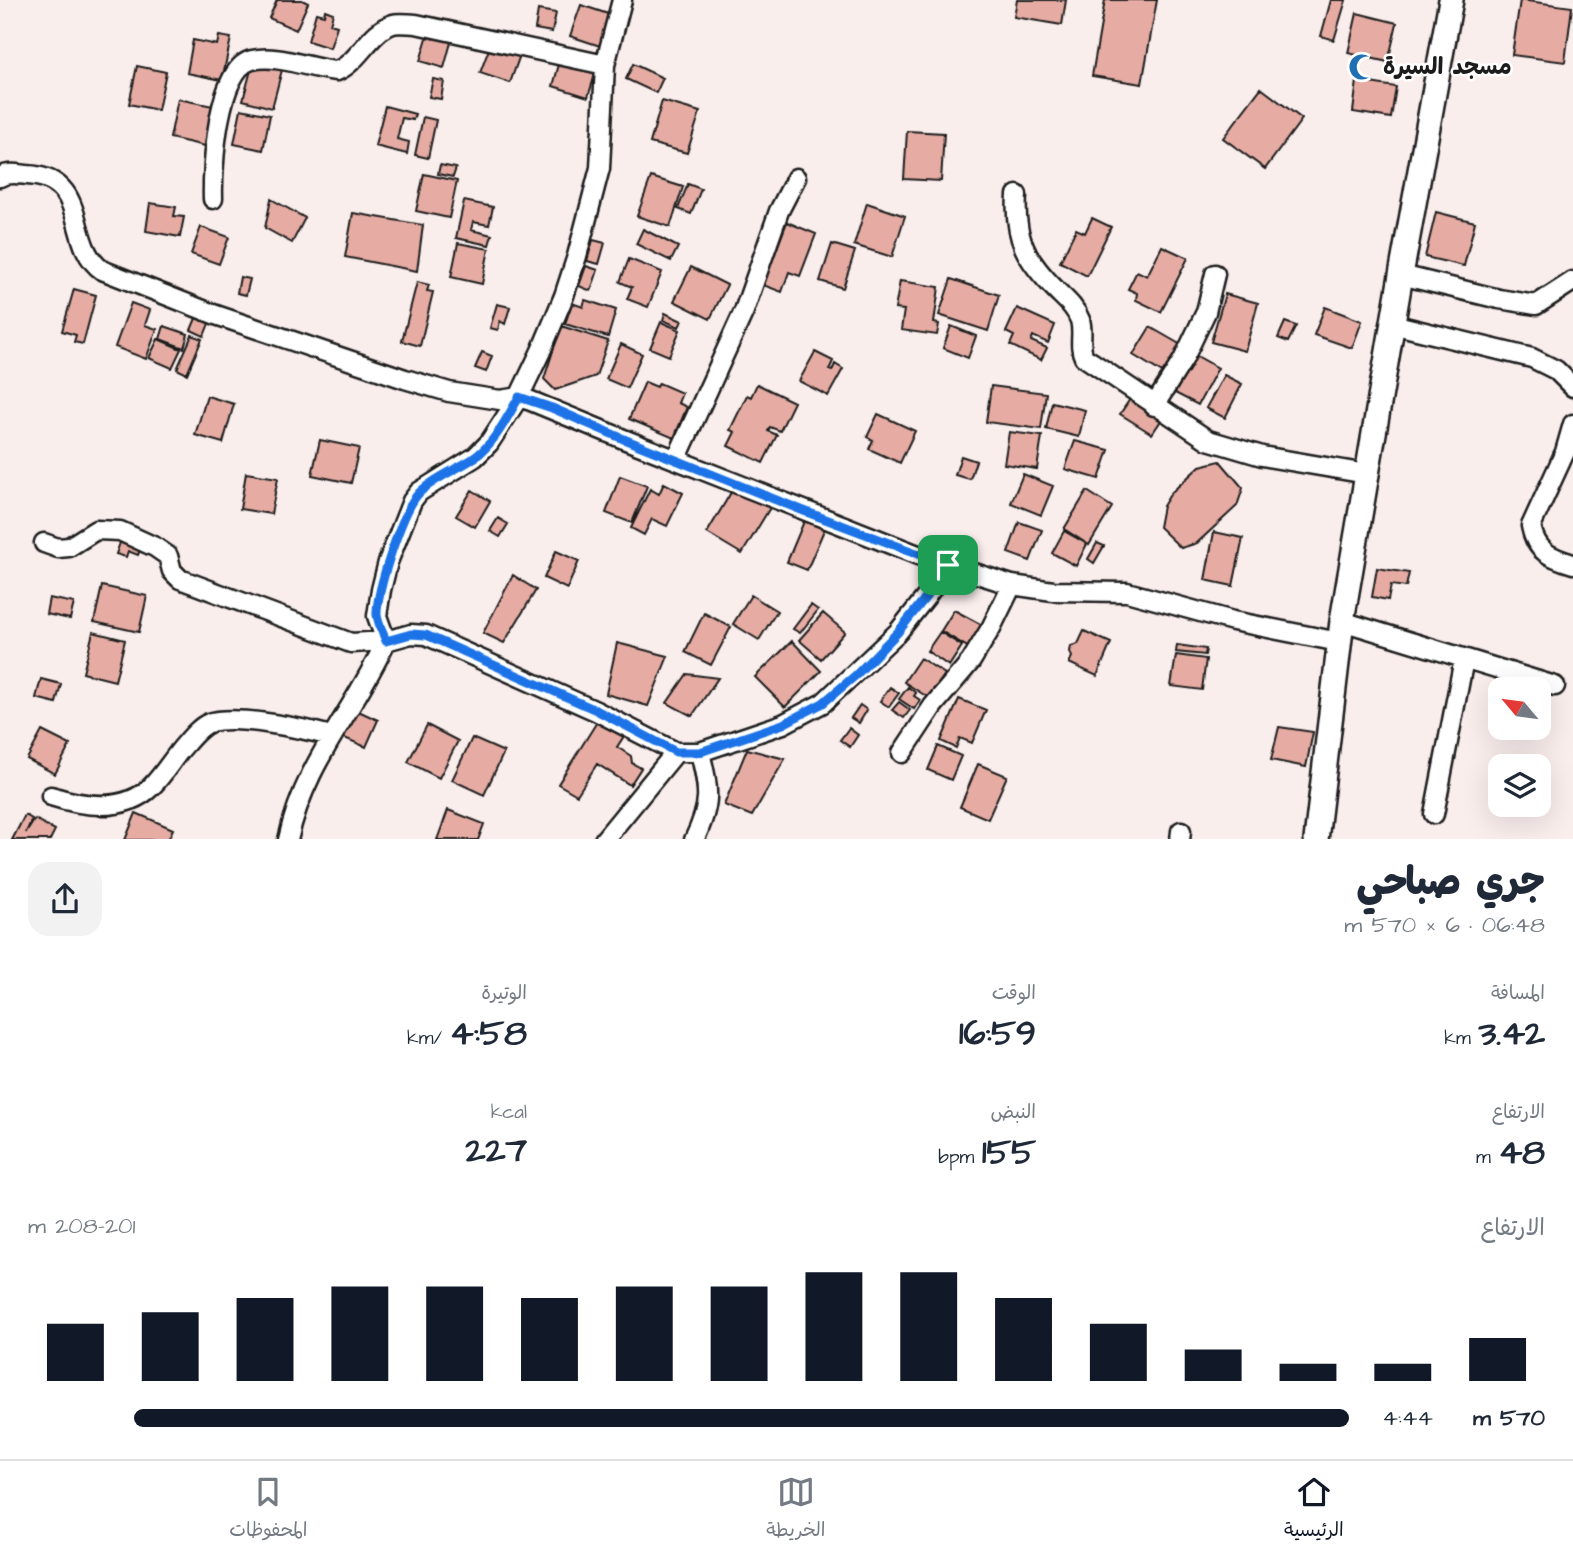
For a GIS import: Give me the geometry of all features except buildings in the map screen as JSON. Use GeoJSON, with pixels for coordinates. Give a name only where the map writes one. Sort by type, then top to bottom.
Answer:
{"type":"FeatureCollection","features":[{"type":"Feature","properties":{"kind":"street"},"geometry":{"type":"LineString","coordinates":[[288,839],[301,794],[314,764],[361,690],[386,641],[377,616],[381,590],[388,562],[412,501],[419,492],[475,457],[503,424],[541,351],[564,296],[593,201],[602,144],[605,65],[622,0]]}},
{"type":"Feature","properties":{"kind":"street"},"geometry":{"type":"LineString","coordinates":[[1316,839],[1341,631],[1392,324],[1451,0]]}},
{"type":"Feature","properties":{"kind":"street"},"geometry":{"type":"LineString","coordinates":[[213,199],[216,139],[225,97],[236,68],[243,63],[278,59],[337,71],[346,68],[379,34],[393,24],[416,24],[605,65]]}},
{"type":"Feature","properties":{"kind":"street"},"geometry":{"type":"LineString","coordinates":[[0,177],[5,174],[37,175],[58,185],[70,198],[91,262],[102,270],[216,315],[405,379],[449,392],[500,400],[519,397],[552,408],[676,460],[948,565],[1012,585],[1053,591],[1127,592],[1233,621],[1341,631],[1464,659],[1555,686]]}},
{"type":"Feature","properties":{"kind":"street"},"geometry":{"type":"LineString","coordinates":[[676,460],[744,311],[779,211],[796,178]]}},
{"type":"Feature","properties":{"kind":"street"},"geometry":{"type":"LineString","coordinates":[[1017,195],[1016,221],[1020,240],[1038,272],[1070,303],[1080,321],[1080,349],[1084,357],[1208,440],[1262,456],[1367,474]]}},
{"type":"Feature","properties":{"kind":"street"},"geometry":{"type":"LineString","coordinates":[[1154,406],[1183,360],[1206,312],[1215,274]]}},
{"type":"Feature","properties":{"kind":"street"},"geometry":{"type":"LineString","coordinates":[[1401,275],[1499,299],[1536,305],[1573,281]]}},
{"type":"Feature","properties":{"kind":"street"},"geometry":{"type":"LineString","coordinates":[[1392,324],[1532,358],[1556,370],[1573,387]]}},
{"type":"Feature","properties":{"kind":"street"},"geometry":{"type":"LineString","coordinates":[[1573,424],[1564,452],[1531,526],[1533,539],[1540,549],[1573,564]]}},
{"type":"Feature","properties":{"kind":"street"},"geometry":{"type":"LineString","coordinates":[[44,543],[58,548],[69,547],[96,530],[120,531],[144,541],[168,556],[172,571],[180,579],[351,643],[386,641],[411,634],[426,635],[596,710],[676,752],[700,752],[783,724],[823,703],[856,675],[898,632],[948,565]]}},
{"type":"Feature","properties":{"kind":"street"},"geometry":{"type":"LineString","coordinates":[[902,753],[933,706],[971,662],[1012,585]]}},
{"type":"Feature","properties":{"kind":"street"},"geometry":{"type":"LineString","coordinates":[[1434,814],[1464,659]]}},
{"type":"Feature","properties":{"kind":"street"},"geometry":{"type":"LineString","coordinates":[[51,796],[90,805],[131,802],[151,786],[194,735],[208,723],[226,721],[296,726],[331,736]]}},
{"type":"Feature","properties":{"kind":"street"},"geometry":{"type":"LineString","coordinates":[[604,839],[676,752]]}},
{"type":"Feature","properties":{"kind":"street"},"geometry":{"type":"LineString","coordinates":[[694,839],[706,808],[709,789],[700,752]]}},
{"type":"Feature","properties":{"kind":"place","name":"مسجد السيرة"},"geometry":{"type":"Point","coordinates":[1362,67]}},
{"type":"Feature","properties":{"kind":"route"},"geometry":{"type":"LineString","coordinates":[[519,397],[804,511],[948,565],[898,632],[856,675],[823,703],[783,724],[700,752],[676,752],[596,710],[426,635],[411,634],[386,641],[377,616],[388,562],[412,501],[419,492],[475,457],[503,424],[519,397]]}}]}
